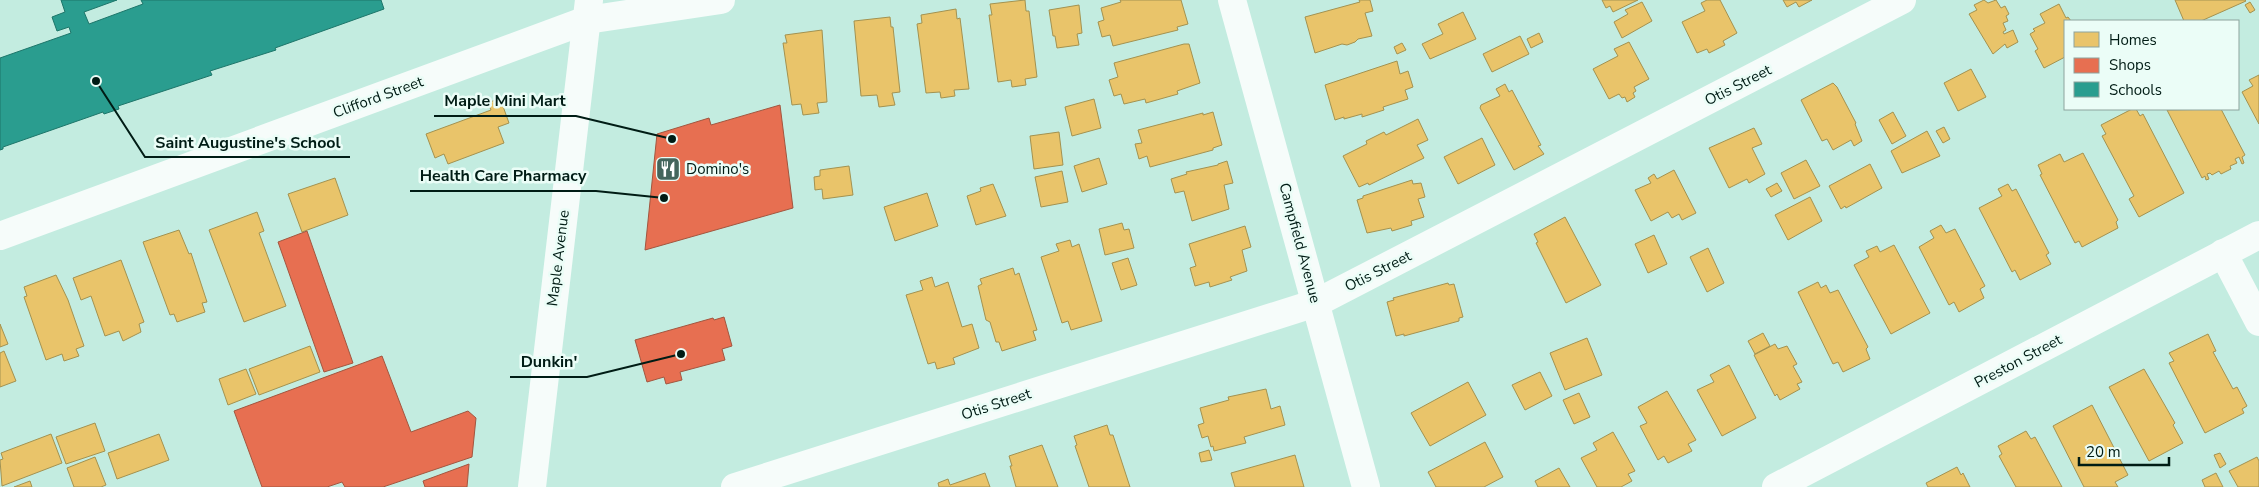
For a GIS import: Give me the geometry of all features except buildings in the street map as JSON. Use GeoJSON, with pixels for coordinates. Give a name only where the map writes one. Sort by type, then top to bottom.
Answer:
{"type":"FeatureCollection","features":[{"type":"Feature","properties":{"kind":"street","name":"Clifford Street"},"geometry":{"type":"LineString","coordinates":[[0,236],[588,10],[721,0]]}},
{"type":"Feature","properties":{"kind":"street","name":"Campfield Avenue"},"geometry":{"type":"LineString","coordinates":[[1232,0],[1366,487]]}},
{"type":"Feature","properties":{"kind":"street","name":"Otis Street"},"geometry":{"type":"LineString","coordinates":[[734,487],[1316,303],[1902,0]]}},
{"type":"Feature","properties":{"kind":"street","name":"Maple Avenue"},"geometry":{"type":"LineString","coordinates":[[532,487],[588,10]]}},
{"type":"Feature","properties":{"kind":"street","name":"Preston Street"},"geometry":{"type":"LineString","coordinates":[[1776,487],[2259,235]]}},
{"type":"Feature","properties":{"kind":"street"},"geometry":{"type":"LineString","coordinates":[[2224,254],[2259,322]]}},
{"type":"Feature","properties":{"kind":"place","name":"Saint Augustine's School"},"geometry":{"type":"Point","coordinates":[96,81]}},
{"type":"Feature","properties":{"kind":"place","name":"Maple Mini Mart"},"geometry":{"type":"Point","coordinates":[672,139]}},
{"type":"Feature","properties":{"kind":"place","name":"Domino's"},"geometry":{"type":"Point","coordinates":[668,169]}},
{"type":"Feature","properties":{"kind":"place","name":"Health Care Pharmacy"},"geometry":{"type":"Point","coordinates":[664,198]}},
{"type":"Feature","properties":{"kind":"place","name":"Dunkin'"},"geometry":{"type":"Point","coordinates":[681,354]}}]}
